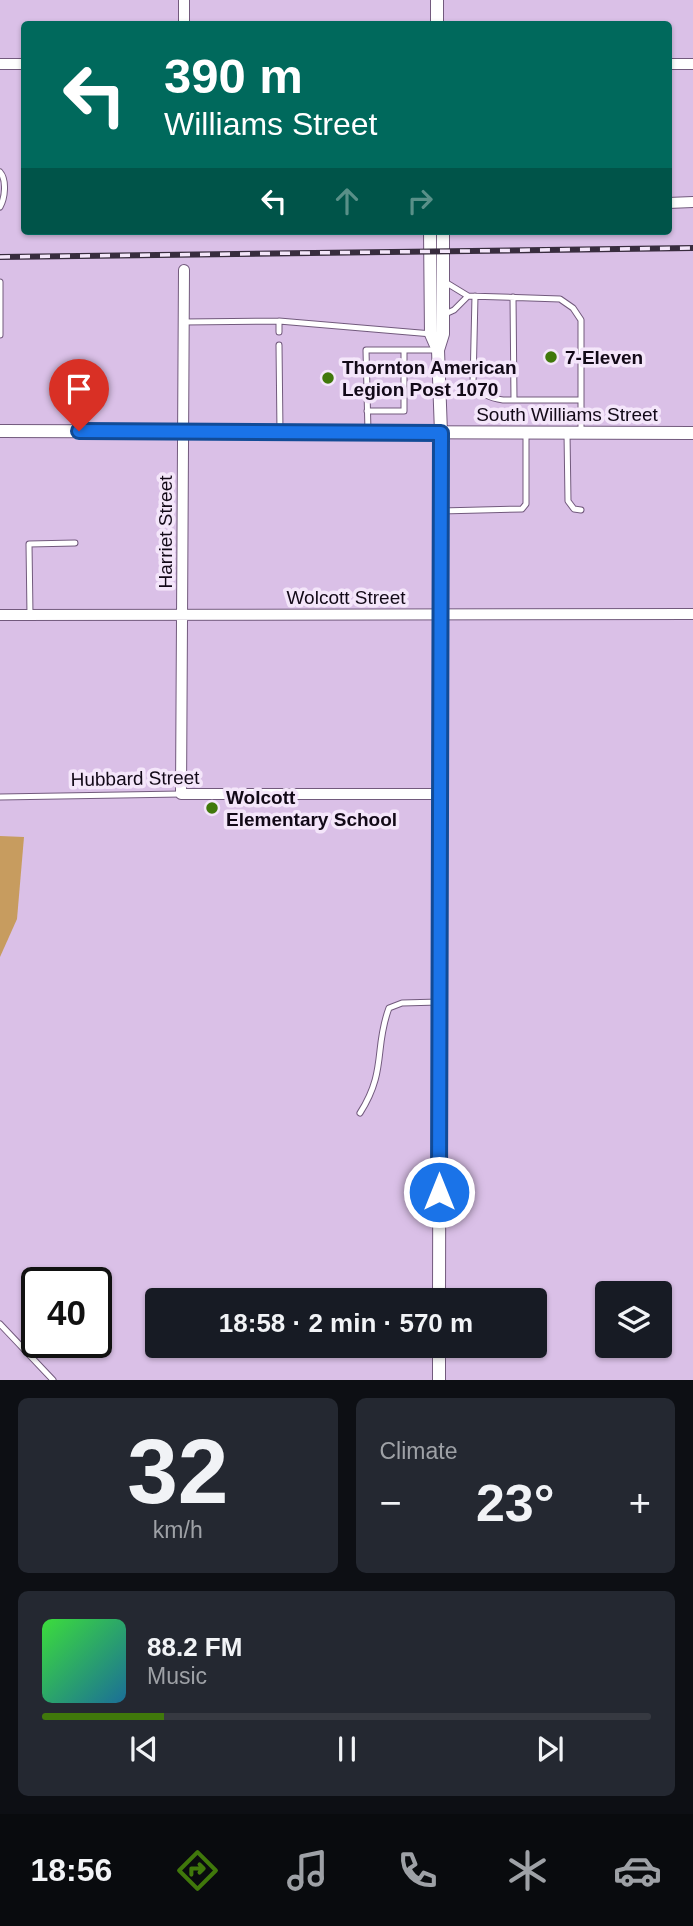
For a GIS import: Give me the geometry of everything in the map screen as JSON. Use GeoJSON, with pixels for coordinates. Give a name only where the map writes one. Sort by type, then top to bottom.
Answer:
{"type":"FeatureCollection","features":[{"type":"Feature","properties":{"kind":"street"},"geometry":{"type":"LineString","coordinates":[[184,0],[184,21]]}},
{"type":"Feature","properties":{"kind":"street"},"geometry":{"type":"LineString","coordinates":[[437,0],[437,21]]}},
{"type":"Feature","properties":{"kind":"street"},"geometry":{"type":"LineString","coordinates":[[0,64],[21,64]]}},
{"type":"Feature","properties":{"kind":"street"},"geometry":{"type":"LineString","coordinates":[[672,64],[693,64]]}},
{"type":"Feature","properties":{"kind":"street"},"geometry":{"type":"LineString","coordinates":[[672,203],[693,202]]}},
{"type":"Feature","properties":{"kind":"street"},"geometry":{"type":"LineString","coordinates":[[430,235],[441,433],[439,1288]]}},
{"type":"Feature","properties":{"kind":"street"},"geometry":{"type":"LineString","coordinates":[[437,334],[443,315],[443,235]]}},
{"type":"Feature","properties":{"kind":"street","name":"Harriet Street"},"geometry":{"type":"LineString","coordinates":[[181,794],[184,270]]}},
{"type":"Feature","properties":{"kind":"street","name":"South Williams Street"},"geometry":{"type":"LineString","coordinates":[[0,431],[693,433]]}},
{"type":"Feature","properties":{"kind":"street","name":"Wolcott Street"},"geometry":{"type":"LineString","coordinates":[[0,615],[693,614]]}},
{"type":"Feature","properties":{"kind":"street","name":"Hubbard Street"},"geometry":{"type":"LineString","coordinates":[[181,794],[439,794]]}},
{"type":"Feature","properties":{"kind":"street"},"geometry":{"type":"LineString","coordinates":[[439,1358],[439,1380]]}},
{"type":"Feature","properties":{"kind":"lane"},"geometry":{"type":"LineString","coordinates":[[0,172],[3,176],[4,198],[0,206]]}},
{"type":"Feature","properties":{"kind":"lane"},"geometry":{"type":"LineString","coordinates":[[0,282],[0,335]]}},
{"type":"Feature","properties":{"kind":"lane"},"geometry":{"type":"LineString","coordinates":[[443,282],[471,296],[560,299],[573,308],[581,320],[581,433]]}},
{"type":"Feature","properties":{"kind":"lane"},"geometry":{"type":"LineString","coordinates":[[443,315],[471,296]]}},
{"type":"Feature","properties":{"kind":"lane"},"geometry":{"type":"LineString","coordinates":[[471,296],[473,384],[491,398],[581,400]]}},
{"type":"Feature","properties":{"kind":"lane"},"geometry":{"type":"LineString","coordinates":[[513,297],[514,400]]}},
{"type":"Feature","properties":{"kind":"lane"},"geometry":{"type":"LineString","coordinates":[[279,321],[279,332]]}},
{"type":"Feature","properties":{"kind":"lane"},"geometry":{"type":"LineString","coordinates":[[184,322],[279,321],[437,334]]}},
{"type":"Feature","properties":{"kind":"lane"},"geometry":{"type":"LineString","coordinates":[[279,345],[280,432]]}},
{"type":"Feature","properties":{"kind":"lane"},"geometry":{"type":"LineString","coordinates":[[368,433],[366,350],[438,350]]}},
{"type":"Feature","properties":{"kind":"lane"},"geometry":{"type":"LineString","coordinates":[[367,411],[404,411],[404,350]]}},
{"type":"Feature","properties":{"kind":"lane"},"geometry":{"type":"LineString","coordinates":[[441,511],[522,509],[526,504],[526,433]]}},
{"type":"Feature","properties":{"kind":"lane"},"geometry":{"type":"LineString","coordinates":[[567,433],[568,501],[574,509],[581,510]]}},
{"type":"Feature","properties":{"kind":"lane"},"geometry":{"type":"LineString","coordinates":[[30,615],[29,544],[75,543]]}},
{"type":"Feature","properties":{"kind":"lane","name":"Hubbard Street"},"geometry":{"type":"LineString","coordinates":[[0,797],[181,794]]}},
{"type":"Feature","properties":{"kind":"lane"},"geometry":{"type":"LineString","coordinates":[[360,1113],[377,1080],[384,1020],[389,1008],[402,1003],[439,1002]]}},
{"type":"Feature","properties":{"kind":"lane"},"geometry":{"type":"LineString","coordinates":[[0,1324],[52,1380]]}},
{"type":"Feature","properties":{"kind":"shaded area"},"geometry":{"type":"Polygon","coordinates":[[[0,836],[24,837],[17,919],[0,957],[0,836]]]}},
{"type":"Feature","properties":{"kind":"railway"},"geometry":{"type":"LineString","coordinates":[[0,257],[693,248]]}},
{"type":"Feature","properties":{"kind":"place","name":"7-Eleven"},"geometry":{"type":"Point","coordinates":[551,357]}},
{"type":"Feature","properties":{"kind":"place","name":"Thornton American Legion Post 1070"},"geometry":{"type":"Point","coordinates":[328,378]}},
{"type":"Feature","properties":{"kind":"place","name":"Wolcott Elementary School"},"geometry":{"type":"Point","coordinates":[212,808]}},
{"type":"Feature","properties":{"kind":"route"},"geometry":{"type":"LineString","coordinates":[[79,431],[441,433],[439,1192]]}}]}
